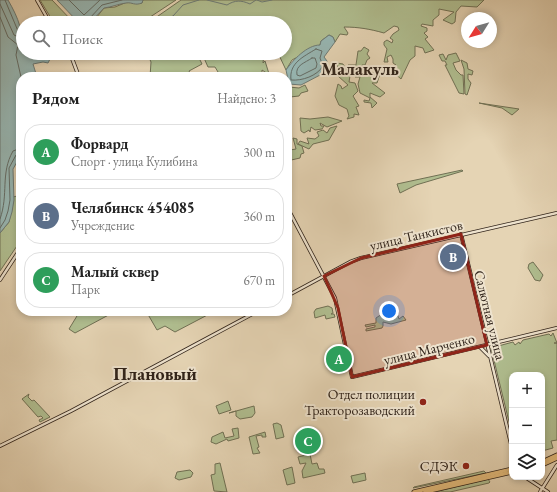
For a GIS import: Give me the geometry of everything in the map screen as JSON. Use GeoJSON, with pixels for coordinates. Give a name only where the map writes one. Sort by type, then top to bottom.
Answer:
{"type":"FeatureCollection","features":[{"type":"Feature","properties":{"kind":"main road"},"geometry":{"type":"LineString","coordinates":[[545,461],[557,455]]}},
{"type":"Feature","properties":{"kind":"main road"},"geometry":{"type":"LineString","coordinates":[[545,462],[557,458]]}},
{"type":"Feature","properties":{"kind":"main road"},"geometry":{"type":"LineString","coordinates":[[414,492],[509,471]]}},
{"type":"Feature","properties":{"kind":"main road"},"geometry":{"type":"LineString","coordinates":[[425,492],[509,471]]}},
{"type":"Feature","properties":{"kind":"street"},"geometry":{"type":"LineString","coordinates":[[37,0],[46,16]]}},
{"type":"Feature","properties":{"kind":"street"},"geometry":{"type":"LineString","coordinates":[[73,60],[77,72]]}},
{"type":"Feature","properties":{"kind":"street","name":"улица Танкистов"},"geometry":{"type":"LineString","coordinates":[[292,293],[361,258],[557,212]]}},
{"type":"Feature","properties":{"kind":"street"},"geometry":{"type":"LineString","coordinates":[[292,216],[324,276]]}},
{"type":"Feature","properties":{"kind":"street","name":"Салютная улица"},"geometry":{"type":"LineString","coordinates":[[461,234],[511,444]]}},
{"type":"Feature","properties":{"kind":"street"},"geometry":{"type":"LineString","coordinates":[[0,280],[16,256]]}},
{"type":"Feature","properties":{"kind":"street","name":"улица Марченко"},"geometry":{"type":"LineString","coordinates":[[324,276],[338,308],[352,377],[557,328]]}},
{"type":"Feature","properties":{"kind":"street"},"geometry":{"type":"LineString","coordinates":[[0,446],[249,316]]}},
{"type":"Feature","properties":{"kind":"street"},"geometry":{"type":"LineString","coordinates":[[479,347],[490,357]]}},
{"type":"Feature","properties":{"kind":"street"},"geometry":{"type":"LineString","coordinates":[[540,492],[557,465]]}},
{"type":"Feature","properties":{"kind":"street"},"geometry":{"type":"LineString","coordinates":[[530,480],[548,492]]}},
{"type":"Feature","properties":{"kind":"highlighted area"},"geometry":{"type":"Polygon","coordinates":[[[461,234],[487,345],[352,377],[338,308],[324,276],[361,258],[461,234]]]}},
{"type":"Feature","properties":{"kind":"green space"},"geometry":{"type":"Polygon","coordinates":[[[40,0],[52,0],[67,16],[50,16],[40,0]]]}},
{"type":"Feature","properties":{"kind":"green space"},"geometry":{"type":"Polygon","coordinates":[[[143,0],[176,0],[152,16],[98,16],[104,8],[115,7],[127,2],[142,3],[143,0]]]}},
{"type":"Feature","properties":{"kind":"green space"},"geometry":{"type":"Polygon","coordinates":[[[181,0],[484,0],[477,7],[461,6],[456,12],[455,22],[452,24],[443,20],[454,12],[439,9],[439,15],[433,20],[433,26],[422,24],[421,26],[427,28],[427,31],[424,33],[428,37],[425,39],[434,50],[425,53],[423,48],[415,46],[415,56],[410,60],[401,79],[392,71],[392,66],[396,65],[393,63],[391,55],[387,57],[388,62],[384,62],[387,49],[384,42],[387,40],[392,43],[393,40],[390,38],[399,30],[398,27],[394,26],[384,33],[364,28],[344,27],[348,33],[347,35],[340,34],[335,42],[333,37],[329,35],[321,41],[320,45],[292,60],[292,16],[158,16],[181,0]]]}},
{"type":"Feature","properties":{"kind":"green space"},"geometry":{"type":"Polygon","coordinates":[[[364,47],[369,50],[367,54],[370,58],[367,60],[365,65],[362,65],[373,73],[380,74],[377,83],[372,83],[385,93],[380,97],[370,93],[370,97],[377,103],[372,108],[371,103],[364,102],[364,100],[369,101],[370,98],[360,93],[358,84],[360,77],[355,77],[354,73],[357,70],[357,67],[354,67],[351,72],[348,65],[356,65],[358,51],[361,51],[364,47]]]}},
{"type":"Feature","properties":{"kind":"green space"},"geometry":{"type":"Polygon","coordinates":[[[456,53],[460,61],[453,63],[456,70],[463,75],[464,94],[459,93],[445,65],[447,65],[445,61],[442,61],[439,55],[443,54],[446,60],[448,55],[456,53]]]}},
{"type":"Feature","properties":{"kind":"green space"},"geometry":{"type":"Polygon","coordinates":[[[150,60],[200,60],[202,64],[190,72],[150,72],[150,60]]]}},
{"type":"Feature","properties":{"kind":"green space"},"geometry":{"type":"Polygon","coordinates":[[[205,60],[263,60],[263,63],[265,61],[268,72],[262,70],[262,72],[218,72],[215,67],[208,67],[205,60]]]}},
{"type":"Feature","properties":{"kind":"green space"},"geometry":{"type":"Polygon","coordinates":[[[281,60],[292,60],[286,70],[281,60]]]}},
{"type":"Feature","properties":{"kind":"green space"},"geometry":{"type":"Polygon","coordinates":[[[461,60],[467,63],[468,69],[473,71],[472,75],[468,74],[468,79],[471,83],[467,95],[465,94],[464,69],[461,60]]]}},
{"type":"Feature","properties":{"kind":"green space"},"geometry":{"type":"Polygon","coordinates":[[[337,63],[343,64],[350,76],[349,82],[355,83],[358,91],[353,96],[359,106],[356,107],[359,115],[354,114],[354,117],[347,119],[349,116],[347,109],[339,105],[335,96],[338,84],[342,89],[348,85],[338,76],[337,63]]]}},
{"type":"Feature","properties":{"kind":"green space"},"geometry":{"type":"Polygon","coordinates":[[[305,85],[308,91],[301,93],[299,96],[292,97],[292,87],[299,88],[305,85]]]}},
{"type":"Feature","properties":{"kind":"green space"},"geometry":{"type":"Polygon","coordinates":[[[479,103],[519,109],[512,115],[502,108],[479,103]]]}},
{"type":"Feature","properties":{"kind":"green space"},"geometry":{"type":"Polygon","coordinates":[[[328,117],[342,121],[327,127],[320,123],[321,126],[324,126],[322,129],[315,130],[311,127],[310,132],[309,130],[304,133],[301,131],[300,118],[310,119],[328,117]]]}},
{"type":"Feature","properties":{"kind":"green space"},"geometry":{"type":"Polygon","coordinates":[[[337,126],[329,140],[313,144],[309,149],[298,144],[300,141],[309,144],[307,138],[315,139],[319,136],[317,132],[323,130],[327,133],[330,128],[337,126]]]}},
{"type":"Feature","properties":{"kind":"green space"},"geometry":{"type":"Polygon","coordinates":[[[293,138],[297,139],[297,144],[302,146],[304,153],[301,154],[300,158],[292,160],[292,150],[296,149],[293,138]]]}},
{"type":"Feature","properties":{"kind":"green space"},"geometry":{"type":"Polygon","coordinates":[[[463,171],[416,185],[400,193],[397,184],[463,171]]]}},
{"type":"Feature","properties":{"kind":"green space"},"geometry":{"type":"Polygon","coordinates":[[[16,196],[16,247],[0,271],[0,233],[9,222],[13,197],[16,196]]]}},
{"type":"Feature","properties":{"kind":"green space"},"geometry":{"type":"Polygon","coordinates":[[[533,262],[543,275],[540,281],[535,280],[528,268],[529,264],[533,262]]]}},
{"type":"Feature","properties":{"kind":"green space"},"geometry":{"type":"Polygon","coordinates":[[[328,306],[332,308],[333,313],[331,314],[334,314],[335,317],[326,319],[325,315],[315,318],[314,312],[316,309],[328,306]]]}},
{"type":"Feature","properties":{"kind":"green space"},"geometry":{"type":"Polygon","coordinates":[[[396,310],[399,319],[403,316],[406,320],[391,324],[383,322],[382,328],[366,331],[366,329],[375,327],[375,325],[366,327],[365,325],[376,323],[376,318],[382,314],[396,310]]]}},
{"type":"Feature","properties":{"kind":"green space"},"geometry":{"type":"Polygon","coordinates":[[[77,316],[107,316],[75,333],[69,329],[77,316]]]}},
{"type":"Feature","properties":{"kind":"green space"},"geometry":{"type":"Polygon","coordinates":[[[149,316],[205,316],[175,332],[165,326],[157,330],[149,316]]]}},
{"type":"Feature","properties":{"kind":"green space"},"geometry":{"type":"Polygon","coordinates":[[[553,333],[557,343],[557,440],[551,441],[553,448],[545,450],[545,372],[509,372],[509,422],[491,348],[513,342],[515,345],[519,342],[520,344],[523,340],[549,334],[551,336],[553,333]]]}},
{"type":"Feature","properties":{"kind":"green space"},"geometry":{"type":"Polygon","coordinates":[[[342,348],[346,368],[336,371],[331,350],[342,348]]]}},
{"type":"Feature","properties":{"kind":"green space"},"geometry":{"type":"Polygon","coordinates":[[[29,394],[28,397],[32,401],[34,400],[50,417],[40,422],[39,420],[43,418],[41,416],[38,417],[22,399],[29,394]]]}},
{"type":"Feature","properties":{"kind":"green space"},"geometry":{"type":"Polygon","coordinates":[[[228,401],[231,410],[219,414],[216,406],[228,401]]]}},
{"type":"Feature","properties":{"kind":"green space"},"geometry":{"type":"Polygon","coordinates":[[[254,406],[255,413],[252,417],[240,419],[236,416],[236,411],[254,406]]]}},
{"type":"Feature","properties":{"kind":"green space"},"geometry":{"type":"Polygon","coordinates":[[[277,423],[281,425],[284,437],[276,439],[273,424],[277,423]]]}},
{"type":"Feature","properties":{"kind":"green space"},"geometry":{"type":"Polygon","coordinates":[[[238,428],[239,438],[228,441],[227,439],[216,444],[211,442],[212,437],[223,432],[225,438],[234,436],[232,429],[238,428]]]}},
{"type":"Feature","properties":{"kind":"green space"},"geometry":{"type":"Polygon","coordinates":[[[265,432],[266,437],[262,437],[262,435],[256,436],[259,447],[257,448],[260,453],[253,454],[249,437],[265,432]]]}},
{"type":"Feature","properties":{"kind":"green space"},"geometry":{"type":"Polygon","coordinates":[[[313,433],[315,445],[305,447],[303,442],[301,443],[300,438],[304,436],[306,438],[313,433]]]}},
{"type":"Feature","properties":{"kind":"green space"},"geometry":{"type":"Polygon","coordinates":[[[310,454],[312,464],[317,463],[319,469],[324,469],[325,473],[303,478],[302,471],[306,463],[300,464],[298,457],[310,454]]]}},
{"type":"Feature","properties":{"kind":"green space"},"geometry":{"type":"Polygon","coordinates":[[[220,463],[227,492],[214,491],[211,475],[215,474],[215,464],[220,463]]]}},
{"type":"Feature","properties":{"kind":"green space"},"geometry":{"type":"Polygon","coordinates":[[[292,467],[295,483],[287,485],[283,470],[292,467]]]}},
{"type":"Feature","properties":{"kind":"green space"},"geometry":{"type":"Polygon","coordinates":[[[190,470],[193,473],[191,477],[179,480],[175,478],[177,472],[190,470]]]}},
{"type":"Feature","properties":{"kind":"green space"},"geometry":{"type":"Polygon","coordinates":[[[484,471],[486,473],[413,488],[414,487],[484,471]]]}},
{"type":"Feature","properties":{"kind":"green space"},"geometry":{"type":"Polygon","coordinates":[[[365,473],[366,480],[353,483],[351,476],[365,473]]]}},
{"type":"Feature","properties":{"kind":"green space"},"geometry":{"type":"Polygon","coordinates":[[[488,479],[490,482],[489,483],[450,492],[434,492],[488,479]]]}},
{"type":"Feature","properties":{"kind":"water"},"geometry":{"type":"Polygon","coordinates":[[[0,0],[8,0],[16,16],[16,60],[50,60],[48,63],[43,62],[33,64],[35,72],[16,72],[16,164],[13,169],[14,200],[9,222],[0,233],[0,0]]]}},
{"type":"Feature","properties":{"kind":"water"},"geometry":{"type":"Polygon","coordinates":[[[57,0],[143,0],[142,3],[139,4],[126,3],[104,8],[97,16],[72,16],[57,0]]]}},
{"type":"Feature","properties":{"kind":"water"},"geometry":{"type":"Polygon","coordinates":[[[329,35],[333,37],[335,42],[324,57],[327,61],[327,67],[322,74],[301,85],[292,84],[292,72],[286,72],[286,70],[305,50],[320,45],[321,41],[329,35]]]}},
{"type":"Feature","properties":{"kind":"waterway"},"geometry":{"type":"LineString","coordinates":[[173,16],[183,5],[199,0]]}},
{"type":"Feature","properties":{"kind":"waterway"},"geometry":{"type":"LineString","coordinates":[[207,0],[227,5],[238,1],[250,4],[256,0]]}},
{"type":"Feature","properties":{"kind":"waterway"},"geometry":{"type":"LineString","coordinates":[[257,0],[262,2],[272,0]]}},
{"type":"Feature","properties":{"kind":"place","name":"Челябинск 454085"},"geometry":{"type":"Point","coordinates":[453,257]}},
{"type":"Feature","properties":{"kind":"place","name":"Форвард"},"geometry":{"type":"Point","coordinates":[339,359]}},
{"type":"Feature","properties":{"kind":"place","name":"Отдел полиции Тракторозаводский"},"geometry":{"type":"Point","coordinates":[423,402]}},
{"type":"Feature","properties":{"kind":"place","name":"Малый сквер"},"geometry":{"type":"Point","coordinates":[308,441]}},
{"type":"Feature","properties":{"kind":"place","name":"СДЭК"},"geometry":{"type":"Point","coordinates":[466,466]}},
{"type":"Feature","properties":{"kind":"district","name":"Малакуль"},"geometry":{"type":"Point","coordinates":[360,69]}},
{"type":"Feature","properties":{"kind":"district","name":"Плановый"},"geometry":{"type":"Point","coordinates":[155,374]}}]}
